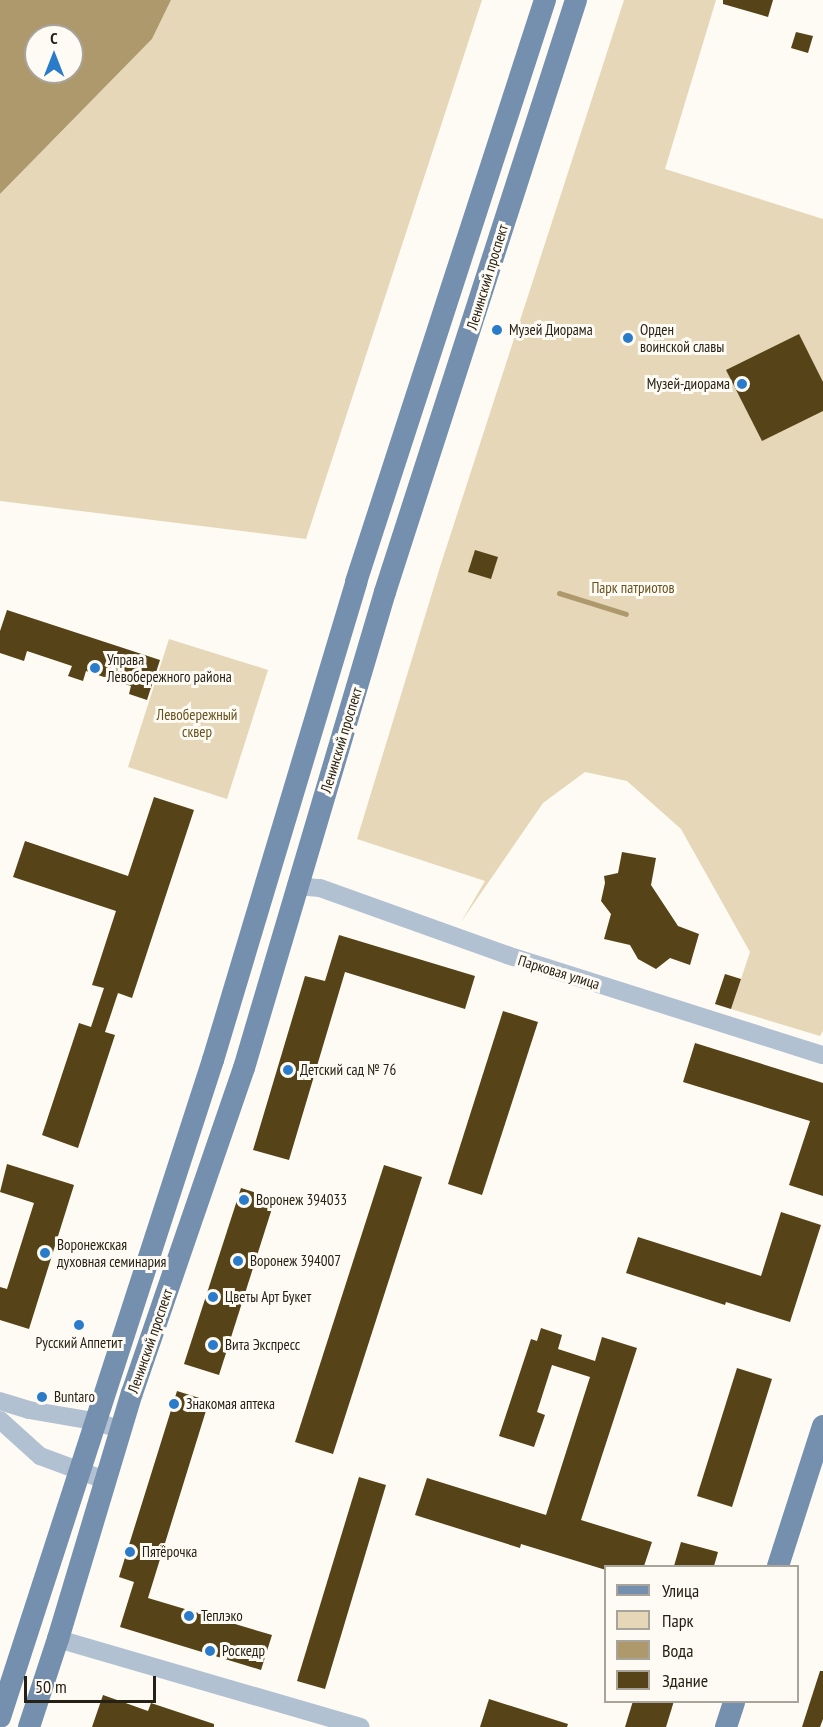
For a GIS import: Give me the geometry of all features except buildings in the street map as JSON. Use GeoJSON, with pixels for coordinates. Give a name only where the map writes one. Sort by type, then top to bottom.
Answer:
{"type":"FeatureCollection","features":[{"type":"Feature","properties":{"kind":"main road","name":"Ленинский проспект"},"geometry":{"type":"LineString","coordinates":[[0,1718],[94,1421],[213,1060],[332,662],[545,0]]}},
{"type":"Feature","properties":{"kind":"main road","name":"Ленинский проспект"},"geometry":{"type":"LineString","coordinates":[[28,1727],[58,1639],[120,1430],[244,1068],[385,591],[576,0]]}},
{"type":"Feature","properties":{"kind":"main road"},"geometry":{"type":"LineString","coordinates":[[332,662],[361,673]]}},
{"type":"Feature","properties":{"kind":"main road"},"geometry":{"type":"LineString","coordinates":[[778,1565],[823,1426]]}},
{"type":"Feature","properties":{"kind":"main road"},"geometry":{"type":"LineString","coordinates":[[726,1727],[733,1703]]}},
{"type":"Feature","properties":{"kind":"street","name":"Парковая улица"},"geometry":{"type":"LineString","coordinates":[[296,886],[320,888],[507,955],[823,1055]]}},
{"type":"Feature","properties":{"kind":"street"},"geometry":{"type":"LineString","coordinates":[[0,1401],[28,1410],[94,1421],[120,1430]]}},
{"type":"Feature","properties":{"kind":"street"},"geometry":{"type":"LineString","coordinates":[[0,1420],[39,1456],[105,1480]]}},
{"type":"Feature","properties":{"kind":"street"},"geometry":{"type":"LineString","coordinates":[[58,1639],[360,1727]]}},
{"type":"Feature","properties":{"kind":"green space"},"geometry":{"type":"Polygon","coordinates":[[[171,0],[482,0],[306,539],[0,501],[0,194],[152,39],[171,0]]]}},
{"type":"Feature","properties":{"kind":"green space","name":"Парк патриотов"},"geometry":{"type":"Polygon","coordinates":[[[624,0],[716,0],[665,169],[823,219],[823,1031],[820,1036],[731,1009],[750,952],[681,829],[627,781],[585,772],[543,803],[461,922],[485,881],[357,839],[440,567],[624,0]]]}},
{"type":"Feature","properties":{"kind":"green space","name":"Левобережный сквер"},"geometry":{"type":"Polygon","coordinates":[[[169,639],[268,670],[227,799],[128,767],[169,639]]]}},
{"type":"Feature","properties":{"kind":"water"},"geometry":{"type":"Polygon","coordinates":[[[0,0],[171,0],[152,39],[0,194],[0,0]]]}},
{"type":"Feature","properties":{"kind":"waterway"},"geometry":{"type":"LineString","coordinates":[[559,593],[626,614]]}},
{"type":"Feature","properties":{"kind":"place","name":"Музей Диорама"},"geometry":{"type":"Point","coordinates":[497,330]}},
{"type":"Feature","properties":{"kind":"place","name":"Орден воинской славы"},"geometry":{"type":"Point","coordinates":[628,338]}},
{"type":"Feature","properties":{"kind":"place","name":"Музей-диорама"},"geometry":{"type":"Point","coordinates":[742,384]}},
{"type":"Feature","properties":{"kind":"place","name":"Управа Левобережного района"},"geometry":{"type":"Point","coordinates":[95,668]}},
{"type":"Feature","properties":{"kind":"place","name":"Детский сад № 76"},"geometry":{"type":"Point","coordinates":[288,1070]}},
{"type":"Feature","properties":{"kind":"place","name":"Воронеж 394033"},"geometry":{"type":"Point","coordinates":[244,1200]}},
{"type":"Feature","properties":{"kind":"place","name":"Воронежская духовная семинария"},"geometry":{"type":"Point","coordinates":[45,1253]}},
{"type":"Feature","properties":{"kind":"place","name":"Воронеж 394007"},"geometry":{"type":"Point","coordinates":[238,1261]}},
{"type":"Feature","properties":{"kind":"place","name":"Цветы Арт Букет"},"geometry":{"type":"Point","coordinates":[213,1297]}},
{"type":"Feature","properties":{"kind":"place","name":"Русский Аппетит"},"geometry":{"type":"Point","coordinates":[79,1325]}},
{"type":"Feature","properties":{"kind":"place","name":"Вита Экспресс"},"geometry":{"type":"Point","coordinates":[213,1345]}},
{"type":"Feature","properties":{"kind":"place","name":"Buntaro"},"geometry":{"type":"Point","coordinates":[42,1397]}},
{"type":"Feature","properties":{"kind":"place","name":"Знакомая аптека"},"geometry":{"type":"Point","coordinates":[174,1404]}},
{"type":"Feature","properties":{"kind":"place","name":"Пятёрочка"},"geometry":{"type":"Point","coordinates":[130,1552]}},
{"type":"Feature","properties":{"kind":"place","name":"Теплэко"},"geometry":{"type":"Point","coordinates":[189,1616]}},
{"type":"Feature","properties":{"kind":"place","name":"Роскедр"},"geometry":{"type":"Point","coordinates":[210,1651]}}]}
